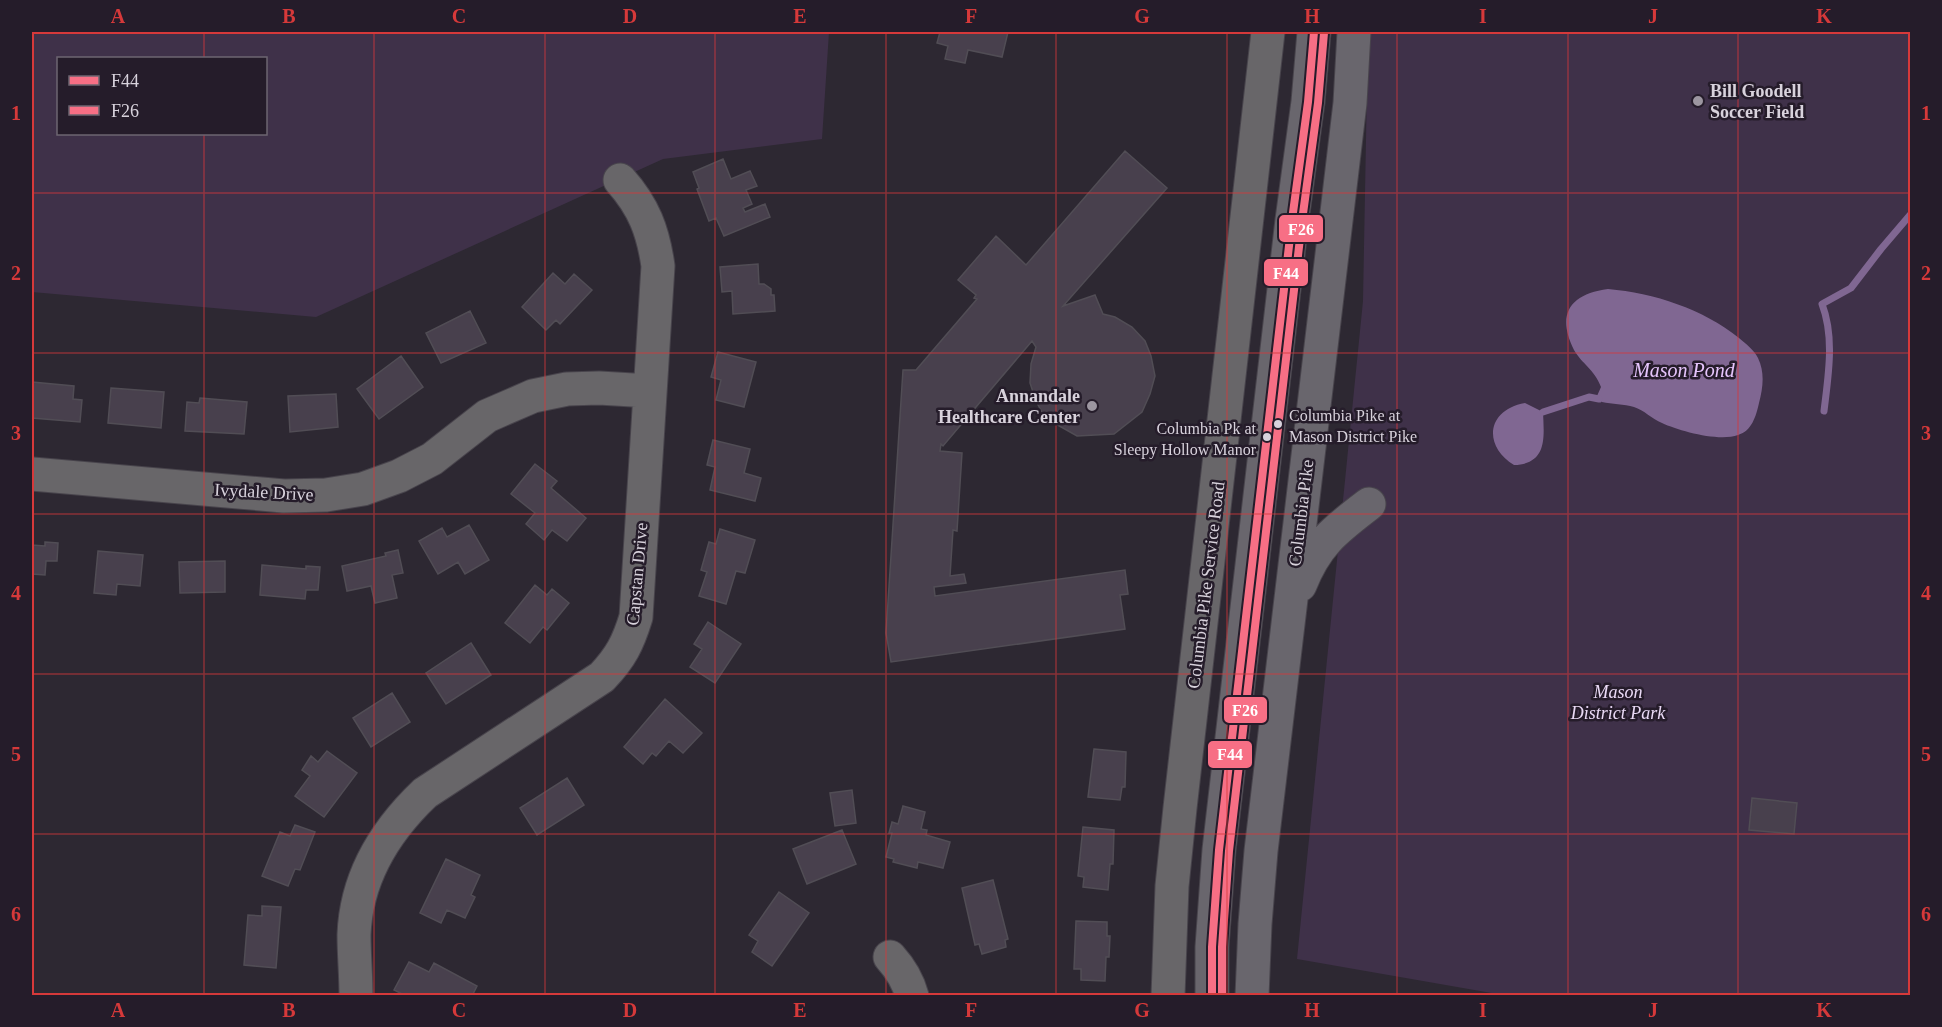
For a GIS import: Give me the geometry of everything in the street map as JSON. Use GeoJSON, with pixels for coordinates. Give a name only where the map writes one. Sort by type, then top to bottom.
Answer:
{"type":"FeatureCollection","features":[{"type":"Feature","properties":{"kind":"main road"},"geometry":{"type":"LineString","coordinates":[[1212,996],[1212,947],[1219,850],[1292,220],[1308,102],[1314,32]]}},
{"type":"Feature","properties":{"kind":"main road","name":"Columbia Pike"},"geometry":{"type":"LineString","coordinates":[[1252,996],[1261,850],[1350,103],[1354,32]]}},
{"type":"Feature","properties":{"kind":"main road"},"geometry":{"type":"LineString","coordinates":[[1290,612],[1308,563],[1326,539],[1369,504]]}},
{"type":"Feature","properties":{"kind":"street","name":"Columbia Pike Service Road"},"geometry":{"type":"LineString","coordinates":[[1168,996],[1172,886],[1181,799],[1268,32]]}},
{"type":"Feature","properties":{"kind":"street","name":"Capstan Drive"},"geometry":{"type":"LineString","coordinates":[[356,996],[354,934],[358,904],[369,868],[385,838],[403,814],[425,793],[602,676],[618,660],[630,639],[636,617],[658,266],[654,239],[645,214],[620,180]]}},
{"type":"Feature","properties":{"kind":"street","name":"Ivydale Drive"},"geometry":{"type":"LineString","coordinates":[[32,474],[284,496],[326,495],[363,489],[399,476],[432,459],[487,416],[533,396],[567,389],[650,391]]}},
{"type":"Feature","properties":{"kind":"street"},"geometry":{"type":"LineString","coordinates":[[890,957],[909,986],[912,996]]}},
{"type":"Feature","properties":{"kind":"green space"},"geometry":{"type":"Polygon","coordinates":[[[32,32],[829,32],[822,139],[663,159],[316,317],[32,292],[32,32]]]}},
{"type":"Feature","properties":{"kind":"green space","name":"Mason District Park"},"geometry":{"type":"Polygon","coordinates":[[[1368,32],[1910,32],[1910,995],[1503,995],[1297,959],[1363,301],[1368,32]]]}},
{"type":"Feature","properties":{"kind":"water","name":"Mason Pond"},"geometry":{"type":"Polygon","coordinates":[[[1608,289],[1643,294],[1694,311],[1725,328],[1752,350],[1760,364],[1762,386],[1755,418],[1750,427],[1743,433],[1730,437],[1699,435],[1662,423],[1634,407],[1602,402],[1597,396],[1601,387],[1574,350],[1566,326],[1570,308],[1576,301],[1584,296],[1608,289]]]}},
{"type":"Feature","properties":{"kind":"water"},"geometry":{"type":"Polygon","coordinates":[[[1525,403],[1543,412],[1542,448],[1533,460],[1514,465],[1497,448],[1493,430],[1502,413],[1525,403]]]}},
{"type":"Feature","properties":{"kind":"building"},"geometry":{"type":"Polygon","coordinates":[[[940,32],[1008,32],[1002,57],[968,50],[965,63],[945,59],[948,46],[937,43],[940,32]]]}},
{"type":"Feature","properties":{"kind":"building","name":"Annandale Healthcare Center"},"geometry":{"type":"Polygon","coordinates":[[[1125,151],[1167,188],[1063,306],[1095,295],[1103,314],[1115,317],[1132,327],[1145,341],[1151,356],[1155,376],[1150,394],[1142,412],[1114,434],[1077,436],[1045,418],[1036,401],[1030,383],[1031,364],[1036,347],[1032,341],[943,446],[941,444],[940,451],[962,453],[957,531],[953,530],[950,576],[964,574],[966,583],[934,587],[935,596],[1125,570],[1128,594],[1120,595],[1125,629],[891,662],[886,633],[903,370],[916,370],[977,299],[974,298],[976,295],[958,280],[996,236],[1026,265],[1125,151]]]}},
{"type":"Feature","properties":{"kind":"building"},"geometry":{"type":"Polygon","coordinates":[[[723,159],[731,179],[750,171],[757,186],[746,190],[752,204],[743,208],[745,212],[765,204],[770,217],[724,236],[716,218],[709,221],[693,172],[723,159]]]}},
{"type":"Feature","properties":{"kind":"building"},"geometry":{"type":"Polygon","coordinates":[[[758,264],[759,284],[764,284],[771,289],[771,295],[774,295],[775,311],[733,314],[732,291],[722,292],[720,267],[758,264]]]}},
{"type":"Feature","properties":{"kind":"building"},"geometry":{"type":"Polygon","coordinates":[[[553,273],[565,284],[574,274],[592,290],[560,324],[556,320],[546,330],[522,307],[553,273]]]}},
{"type":"Feature","properties":{"kind":"building"},"geometry":{"type":"Polygon","coordinates":[[[470,311],[486,343],[441,363],[426,333],[470,311]]]}},
{"type":"Feature","properties":{"kind":"building"},"geometry":{"type":"Polygon","coordinates":[[[718,352],[756,362],[744,407],[716,400],[721,380],[711,377],[718,352]]]}},
{"type":"Feature","properties":{"kind":"building"},"geometry":{"type":"Polygon","coordinates":[[[401,356],[423,387],[379,419],[357,389],[401,356]]]}},
{"type":"Feature","properties":{"kind":"building"},"geometry":{"type":"Polygon","coordinates":[[[32,382],[74,386],[73,399],[82,400],[80,422],[32,418],[32,382]]]}},
{"type":"Feature","properties":{"kind":"building"},"geometry":{"type":"Polygon","coordinates":[[[111,388],[164,392],[161,428],[108,423],[111,388]]]}},
{"type":"Feature","properties":{"kind":"building"},"geometry":{"type":"Polygon","coordinates":[[[336,394],[338,427],[290,432],[288,396],[336,394]]]}},
{"type":"Feature","properties":{"kind":"building"},"geometry":{"type":"Polygon","coordinates":[[[200,398],[247,402],[244,434],[185,431],[187,402],[199,403],[200,398]]]}},
{"type":"Feature","properties":{"kind":"building"},"geometry":{"type":"Polygon","coordinates":[[[713,440],[750,449],[744,473],[761,478],[755,501],[710,490],[715,467],[707,465],[713,440]]]}},
{"type":"Feature","properties":{"kind":"building"},"geometry":{"type":"Polygon","coordinates":[[[535,464],[557,481],[551,488],[586,518],[567,541],[552,530],[544,540],[526,524],[535,513],[511,494],[535,464]]]}},
{"type":"Feature","properties":{"kind":"building"},"geometry":{"type":"Polygon","coordinates":[[[469,525],[489,560],[465,574],[458,562],[438,574],[419,541],[442,528],[447,537],[469,525]]]}},
{"type":"Feature","properties":{"kind":"building"},"geometry":{"type":"Polygon","coordinates":[[[720,529],[755,540],[745,573],[736,571],[726,604],[699,596],[707,572],[701,570],[709,542],[716,544],[720,529]]]}},
{"type":"Feature","properties":{"kind":"building"},"geometry":{"type":"Polygon","coordinates":[[[45,542],[58,543],[57,561],[46,561],[45,575],[32,574],[32,545],[45,546],[45,542]]]}},
{"type":"Feature","properties":{"kind":"building"},"geometry":{"type":"Polygon","coordinates":[[[398,550],[403,573],[392,575],[397,598],[375,603],[371,586],[347,591],[342,566],[386,556],[385,553],[398,550]]]}},
{"type":"Feature","properties":{"kind":"building"},"geometry":{"type":"Polygon","coordinates":[[[98,551],[143,555],[140,586],[117,584],[116,595],[94,593],[98,551]]]}},
{"type":"Feature","properties":{"kind":"building"},"geometry":{"type":"Polygon","coordinates":[[[225,561],[225,592],[180,593],[179,562],[225,561]]]}},
{"type":"Feature","properties":{"kind":"building"},"geometry":{"type":"Polygon","coordinates":[[[262,565],[306,569],[306,566],[320,567],[318,590],[306,590],[305,599],[260,595],[262,565]]]}},
{"type":"Feature","properties":{"kind":"building"},"geometry":{"type":"Polygon","coordinates":[[[535,585],[547,595],[552,589],[569,603],[547,630],[543,627],[530,643],[505,623],[535,585]]]}},
{"type":"Feature","properties":{"kind":"building"},"geometry":{"type":"Polygon","coordinates":[[[708,622],[741,644],[715,683],[690,667],[702,649],[694,644],[708,622]]]}},
{"type":"Feature","properties":{"kind":"building"},"geometry":{"type":"Polygon","coordinates":[[[471,643],[491,675],[446,704],[426,673],[471,643]]]}},
{"type":"Feature","properties":{"kind":"building"},"geometry":{"type":"Polygon","coordinates":[[[392,693],[410,722],[371,747],[353,718],[392,693]]]}},
{"type":"Feature","properties":{"kind":"building"},"geometry":{"type":"Polygon","coordinates":[[[665,699],[702,733],[683,753],[669,741],[656,756],[652,753],[643,764],[624,747],[665,699]]]}},
{"type":"Feature","properties":{"kind":"building"},"geometry":{"type":"Polygon","coordinates":[[[1094,749],[1126,752],[1125,787],[1122,787],[1120,800],[1088,797],[1094,749]]]}},
{"type":"Feature","properties":{"kind":"building"},"geometry":{"type":"Polygon","coordinates":[[[327,751],[357,773],[324,817],[295,796],[310,776],[302,770],[311,756],[318,762],[327,751]]]}},
{"type":"Feature","properties":{"kind":"building"},"geometry":{"type":"Polygon","coordinates":[[[567,778],[584,805],[537,835],[520,808],[567,778]]]}},
{"type":"Feature","properties":{"kind":"building"},"geometry":{"type":"Polygon","coordinates":[[[852,790],[856,823],[835,826],[830,793],[852,790]]]}},
{"type":"Feature","properties":{"kind":"building"},"geometry":{"type":"Polygon","coordinates":[[[1752,798],[1797,803],[1794,834],[1749,830],[1752,798]]]}},
{"type":"Feature","properties":{"kind":"building"},"geometry":{"type":"Polygon","coordinates":[[[903,806],[925,812],[921,829],[927,830],[926,835],[950,842],[943,868],[918,862],[917,868],[893,862],[894,859],[886,857],[892,833],[889,833],[892,822],[898,824],[903,806]]]}},
{"type":"Feature","properties":{"kind":"building"},"geometry":{"type":"Polygon","coordinates":[[[295,825],[315,832],[300,870],[295,869],[288,886],[262,876],[280,832],[290,836],[295,825]]]}},
{"type":"Feature","properties":{"kind":"building"},"geometry":{"type":"Polygon","coordinates":[[[1083,827],[1114,830],[1113,864],[1110,864],[1108,890],[1083,887],[1084,877],[1078,876],[1083,827]]]}},
{"type":"Feature","properties":{"kind":"building"},"geometry":{"type":"Polygon","coordinates":[[[842,830],[856,864],[807,884],[793,849],[842,830]]]}},
{"type":"Feature","properties":{"kind":"building"},"geometry":{"type":"Polygon","coordinates":[[[446,859],[480,875],[471,895],[475,897],[465,918],[447,910],[441,923],[420,913],[446,859]]]}},
{"type":"Feature","properties":{"kind":"building"},"geometry":{"type":"Polygon","coordinates":[[[993,880],[1008,939],[1005,940],[1006,947],[982,954],[979,944],[975,945],[962,888],[993,880]]]}},
{"type":"Feature","properties":{"kind":"building"},"geometry":{"type":"Polygon","coordinates":[[[779,892],[809,913],[772,966],[752,952],[758,941],[749,935],[779,892]]]}},
{"type":"Feature","properties":{"kind":"building"},"geometry":{"type":"Polygon","coordinates":[[[262,906],[281,907],[276,968],[244,965],[248,915],[262,916],[262,906]]]}},
{"type":"Feature","properties":{"kind":"building"},"geometry":{"type":"Polygon","coordinates":[[[1076,921],[1107,922],[1107,936],[1110,936],[1105,981],[1081,980],[1081,969],[1074,969],[1076,921]]]}},
{"type":"Feature","properties":{"kind":"building"},"geometry":{"type":"Polygon","coordinates":[[[409,962],[429,972],[434,963],[477,986],[472,996],[406,996],[394,990],[409,962]]]}},
{"type":"Feature","properties":{"kind":"waterway"},"geometry":{"type":"LineString","coordinates":[[1824,411],[1829,371],[1829,344],[1822,304],[1851,288],[1910,215]]}},
{"type":"Feature","properties":{"kind":"waterway"},"geometry":{"type":"LineString","coordinates":[[1543,412],[1589,397],[1599,399]]}},
{"type":"Feature","properties":{"kind":"transit line","name":"F44"},"geometry":{"type":"LineString","coordinates":[[1212,996],[1212,947],[1219,850],[1292,220],[1308,102],[1314,32]]}},
{"type":"Feature","properties":{"kind":"transit line","name":"F26"},"geometry":{"type":"LineString","coordinates":[[1222,996],[1222,947],[1229,851],[1302,221],[1318,103],[1324,33]]}},
{"type":"Feature","properties":{"kind":"place","name":"Bill Goodell Soccer Field"},"geometry":{"type":"Point","coordinates":[1698,101]}},
{"type":"Feature","properties":{"kind":"place","name":"Annandale Healthcare Center"},"geometry":{"type":"Point","coordinates":[1092,406]}},
{"type":"Feature","properties":{"kind":"place","name":"Columbia Pike at Mason District Pike"},"geometry":{"type":"Point","coordinates":[1278,424]}},
{"type":"Feature","properties":{"kind":"place","name":"Columbia Pk at Sleepy Hollow Manor"},"geometry":{"type":"Point","coordinates":[1267,437]}}]}
